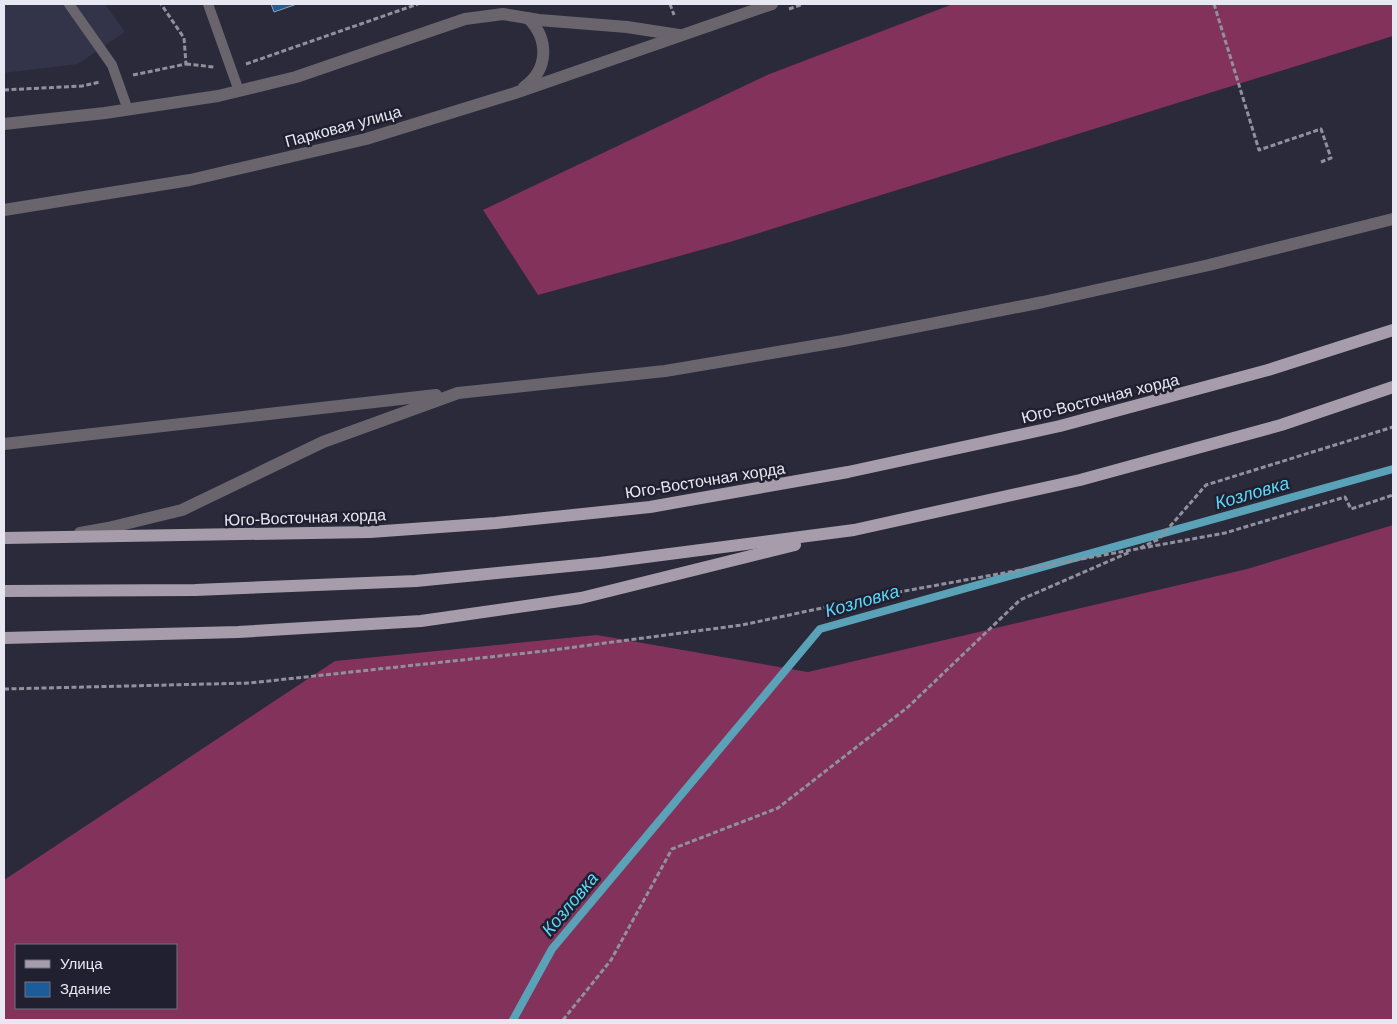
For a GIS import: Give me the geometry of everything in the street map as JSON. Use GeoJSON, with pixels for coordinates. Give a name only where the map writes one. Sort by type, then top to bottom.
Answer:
{"type":"FeatureCollection","features":[{"type":"Feature","properties":{"kind":"main road","name":"Юго-Восточная хорда"},"geometry":{"type":"LineString","coordinates":[[4,538],[36,539],[370,532],[496,523],[650,507],[848,472],[1060,426],[1268,370],[1393,330]]}},
{"type":"Feature","properties":{"kind":"main road"},"geometry":{"type":"LineString","coordinates":[[4,638],[238,632],[421,621],[581,598],[854,530],[1080,480],[1282,424],[1393,387]]}},
{"type":"Feature","properties":{"kind":"main road"},"geometry":{"type":"LineString","coordinates":[[4,590],[195,590],[416,581],[600,563],[854,530]]}},
{"type":"Feature","properties":{"kind":"street","name":"Парковая улица"},"geometry":{"type":"LineString","coordinates":[[4,210],[190,180],[366,139],[515,93],[772,4]]}},
{"type":"Feature","properties":{"kind":"street","name":"Парковая улица"},"geometry":{"type":"LineString","coordinates":[[4,124],[128,110],[239,91],[296,77],[466,19],[503,14],[528,18],[627,26],[681,36]]}},
{"type":"Feature","properties":{"kind":"street"},"geometry":{"type":"LineString","coordinates":[[515,93],[533,80],[541,70],[542,40],[537,28],[528,18]]}},
{"type":"Feature","properties":{"kind":"street"},"geometry":{"type":"LineString","coordinates":[[4,444],[666,370],[843,341],[1043,302],[1209,265],[1393,219]]}},
{"type":"Feature","properties":{"kind":"street"},"geometry":{"type":"LineString","coordinates":[[36,539],[108,528],[182,510],[323,442],[458,393]]}},
{"type":"Feature","properties":{"kind":"lane"},"geometry":{"type":"LineString","coordinates":[[69,4],[112,65],[128,110]]}},
{"type":"Feature","properties":{"kind":"lane"},"geometry":{"type":"LineString","coordinates":[[208,4],[239,91]]}},
{"type":"Feature","properties":{"kind":"path"},"geometry":{"type":"LineString","coordinates":[[186,64],[231,69],[418,4]]}},
{"type":"Feature","properties":{"kind":"path"},"geometry":{"type":"LineString","coordinates":[[1214,4],[1259,150],[1321,129],[1331,158],[1321,162]]}},
{"type":"Feature","properties":{"kind":"path"},"geometry":{"type":"LineString","coordinates":[[563,1020],[611,960],[672,849],[778,808],[908,707],[1020,600],[1159,539],[1206,485],[1393,427]]}},
{"type":"Feature","properties":{"kind":"path"},"geometry":{"type":"LineString","coordinates":[[4,689],[250,683],[546,651],[742,625],[888,594],[1225,533],[1345,497],[1352,509],[1393,495]]}},
{"type":"Feature","properties":{"kind":"shaded area"},"geometry":{"type":"Polygon","coordinates":[[[4,4],[105,4],[125,32],[78,64],[4,73],[4,4]]]}},
{"type":"Feature","properties":{"kind":"shaded area"},"geometry":{"type":"Polygon","coordinates":[[[953,4],[1393,4],[1393,36],[730,242],[538,295],[483,210],[767,75],[953,4]]]}},
{"type":"Feature","properties":{"kind":"shaded area"},"geometry":{"type":"Polygon","coordinates":[[[1393,525],[1393,1020],[4,1020],[4,880],[335,661],[597,635],[808,672],[1247,569],[1393,525]]]}},
{"type":"Feature","properties":{"kind":"building"},"geometry":{"type":"Polygon","coordinates":[[[271,4],[297,4],[274,12],[271,4]]]}},
{"type":"Feature","properties":{"kind":"waterway","name":"Козловка"},"geometry":{"type":"LineString","coordinates":[[513,1020],[552,949],[820,629],[1393,469]]}}]}
